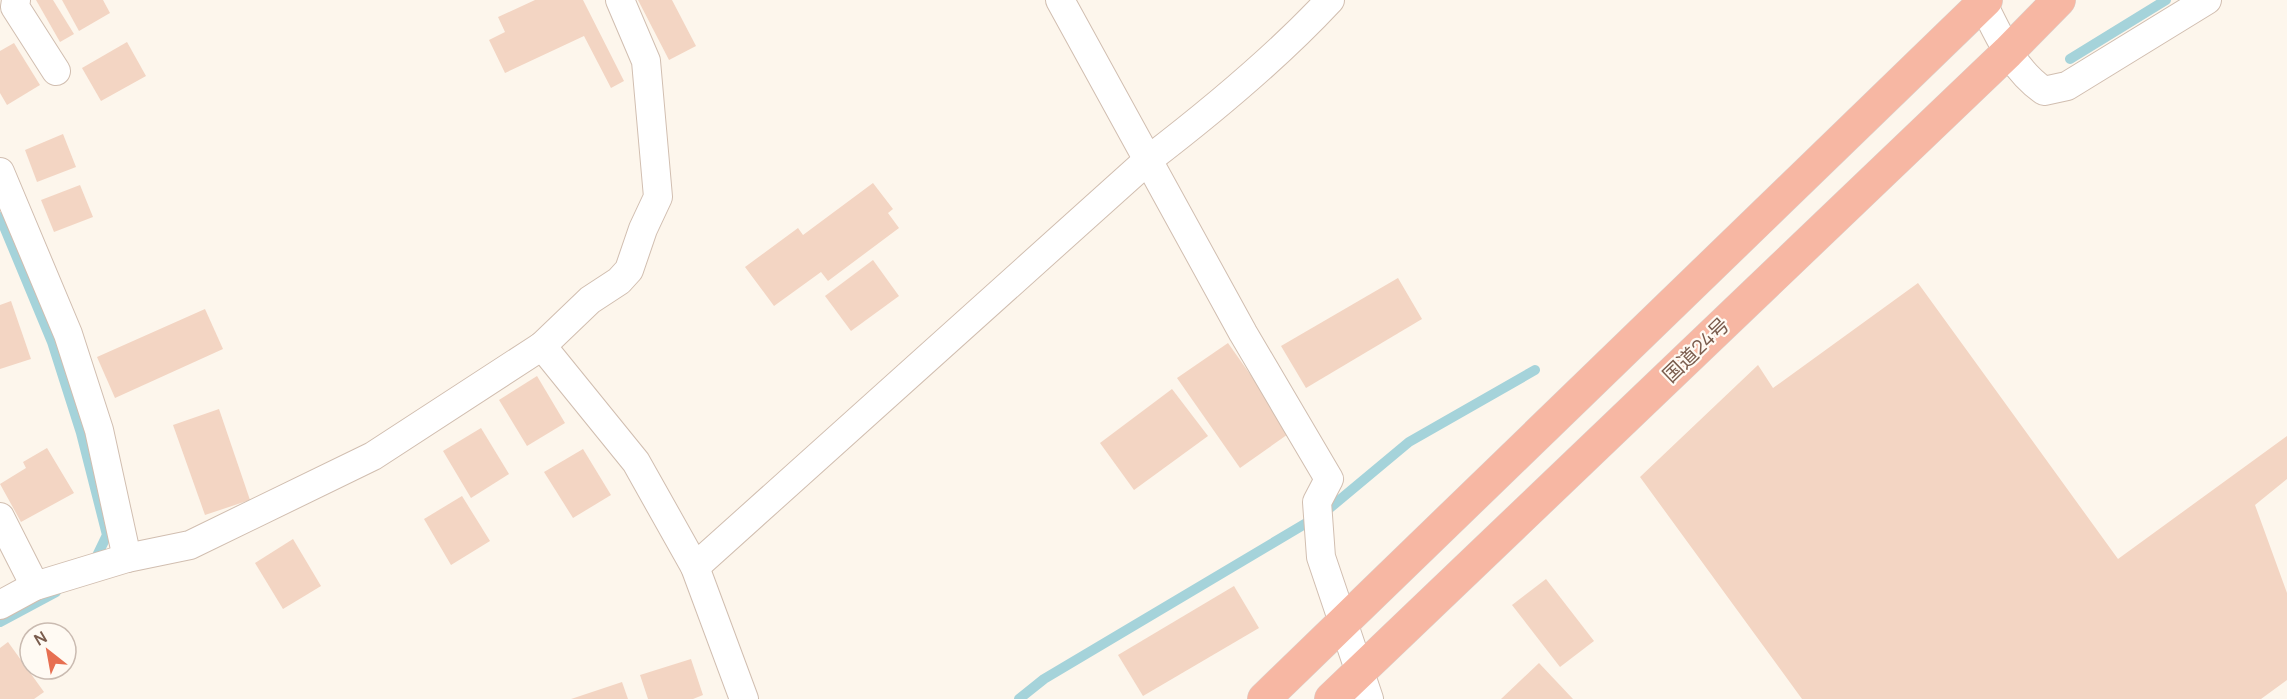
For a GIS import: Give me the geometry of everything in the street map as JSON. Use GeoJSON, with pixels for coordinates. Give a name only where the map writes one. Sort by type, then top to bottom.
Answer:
{"type":"FeatureCollection","features":[{"type":"Feature","properties":{"kind":"highway","name":"国道24号"},"geometry":{"type":"LineString","coordinates":[[1331,699],[1363,686],[2059,0]]}},
{"type":"Feature","properties":{"kind":"highway"},"geometry":{"type":"LineString","coordinates":[[1264,699],[1344,624],[1983,1]]}},
{"type":"Feature","properties":{"kind":"street"},"geometry":{"type":"LineString","coordinates":[[0,605],[35,586],[127,558],[190,545],[373,456],[542,346],[590,300],[619,281],[628,270],[658,197],[646,61],[620,0]]}},
{"type":"Feature","properties":{"kind":"street"},"geometry":{"type":"LineString","coordinates":[[1060,0],[1243,333],[1329,479],[1317,502],[1321,557],[1363,686]]}},
{"type":"Feature","properties":{"kind":"street"},"geometry":{"type":"LineString","coordinates":[[695,567],[1148,160],[1214,109],[1306,26],[1330,0]]}},
{"type":"Feature","properties":{"kind":"street"},"geometry":{"type":"LineString","coordinates":[[1983,1],[2008,52],[2027,79],[2044,91],[2067,86],[2207,0]]}},
{"type":"Feature","properties":{"kind":"street"},"geometry":{"type":"LineString","coordinates":[[10,7],[56,71]]}},
{"type":"Feature","properties":{"kind":"street"},"geometry":{"type":"LineString","coordinates":[[0,172],[68,334],[99,430],[127,558]]}},
{"type":"Feature","properties":{"kind":"street"},"geometry":{"type":"LineString","coordinates":[[542,346],[636,462],[695,567],[744,699]]}},
{"type":"Feature","properties":{"kind":"street"},"geometry":{"type":"LineString","coordinates":[[0,517],[35,586]]}},
{"type":"Feature","properties":{"kind":"building"},"geometry":{"type":"Polygon","coordinates":[[[36,0],[53,0],[74,34],[60,42],[36,0]]]}},
{"type":"Feature","properties":{"kind":"building"},"geometry":{"type":"Polygon","coordinates":[[[62,0],[103,0],[110,13],[79,31],[62,0]]]}},
{"type":"Feature","properties":{"kind":"building"},"geometry":{"type":"Polygon","coordinates":[[[535,0],[583,0],[624,81],[611,88],[584,36],[505,73],[489,40],[505,32],[498,17],[535,0]]]}},
{"type":"Feature","properties":{"kind":"building"},"geometry":{"type":"Polygon","coordinates":[[[638,0],[672,0],[696,46],[669,60],[638,0]]]}},
{"type":"Feature","properties":{"kind":"building"},"geometry":{"type":"Polygon","coordinates":[[[127,42],[146,76],[101,101],[82,68],[127,42]]]}},
{"type":"Feature","properties":{"kind":"building"},"geometry":{"type":"Polygon","coordinates":[[[14,43],[40,85],[7,105],[0,93],[0,51],[14,43]]]}},
{"type":"Feature","properties":{"kind":"building"},"geometry":{"type":"Polygon","coordinates":[[[63,134],[76,167],[37,182],[25,150],[63,134]]]}},
{"type":"Feature","properties":{"kind":"building"},"geometry":{"type":"Polygon","coordinates":[[[873,183],[893,209],[888,213],[899,228],[828,281],[821,272],[774,306],[745,267],[798,228],[803,235],[873,183]]]}},
{"type":"Feature","properties":{"kind":"building"},"geometry":{"type":"Polygon","coordinates":[[[80,185],[93,217],[54,232],[41,200],[80,185]]]}},
{"type":"Feature","properties":{"kind":"building"},"geometry":{"type":"Polygon","coordinates":[[[873,260],[899,296],[851,331],[825,296],[873,260]]]}},
{"type":"Feature","properties":{"kind":"building"},"geometry":{"type":"Polygon","coordinates":[[[1398,278],[1422,319],[1306,388],[1281,346],[1398,278]]]}},
{"type":"Feature","properties":{"kind":"building"},"geometry":{"type":"Polygon","coordinates":[[[1918,283],[2118,559],[2287,436],[2287,479],[2255,505],[2287,593],[2287,680],[2261,699],[1802,699],[1640,477],[1758,365],[1773,388],[1918,283]]]}},
{"type":"Feature","properties":{"kind":"building"},"geometry":{"type":"Polygon","coordinates":[[[11,301],[31,359],[0,369],[0,305],[11,301]]]}},
{"type":"Feature","properties":{"kind":"building"},"geometry":{"type":"Polygon","coordinates":[[[205,309],[223,349],[115,398],[97,357],[205,309]]]}},
{"type":"Feature","properties":{"kind":"building"},"geometry":{"type":"Polygon","coordinates":[[[1228,343],[1291,432],[1240,468],[1177,378],[1228,343]]]}},
{"type":"Feature","properties":{"kind":"building"},"geometry":{"type":"Polygon","coordinates":[[[537,376],[565,423],[527,446],[499,400],[537,376]]]}},
{"type":"Feature","properties":{"kind":"building"},"geometry":{"type":"Polygon","coordinates":[[[1172,389],[1208,436],[1134,490],[1100,443],[1172,389]]]}},
{"type":"Feature","properties":{"kind":"building"},"geometry":{"type":"Polygon","coordinates":[[[219,409],[250,500],[205,515],[173,425],[219,409]]]}},
{"type":"Feature","properties":{"kind":"building"},"geometry":{"type":"Polygon","coordinates":[[[481,428],[509,474],[471,498],[443,451],[481,428]]]}},
{"type":"Feature","properties":{"kind":"building"},"geometry":{"type":"Polygon","coordinates":[[[47,448],[74,493],[21,522],[0,484],[26,468],[23,462],[47,448]]]}},
{"type":"Feature","properties":{"kind":"building"},"geometry":{"type":"Polygon","coordinates":[[[583,449],[611,495],[573,518],[544,472],[583,449]]]}},
{"type":"Feature","properties":{"kind":"building"},"geometry":{"type":"Polygon","coordinates":[[[462,496],[490,541],[451,565],[424,519],[462,496]]]}},
{"type":"Feature","properties":{"kind":"building"},"geometry":{"type":"Polygon","coordinates":[[[293,539],[321,586],[283,609],[255,563],[293,539]]]}},
{"type":"Feature","properties":{"kind":"building"},"geometry":{"type":"Polygon","coordinates":[[[1546,579],[1594,641],[1560,667],[1512,605],[1546,579]]]}},
{"type":"Feature","properties":{"kind":"building"},"geometry":{"type":"Polygon","coordinates":[[[1234,586],[1259,628],[1143,696],[1118,655],[1234,586]]]}},
{"type":"Feature","properties":{"kind":"building"},"geometry":{"type":"Polygon","coordinates":[[[8,642],[18,656],[18,681],[36,681],[44,692],[34,699],[0,699],[0,648],[8,642]]]}},
{"type":"Feature","properties":{"kind":"building"},"geometry":{"type":"Polygon","coordinates":[[[691,659],[703,695],[693,699],[648,699],[640,675],[691,659]]]}},
{"type":"Feature","properties":{"kind":"building"},"geometry":{"type":"Polygon","coordinates":[[[1539,663],[1573,699],[1501,699],[1539,663]]]}},
{"type":"Feature","properties":{"kind":"building"},"geometry":{"type":"Polygon","coordinates":[[[622,682],[628,699],[571,699],[622,682]]]}},
{"type":"Feature","properties":{"kind":"waterway"},"geometry":{"type":"LineString","coordinates":[[2070,59],[2166,0]]}},
{"type":"Feature","properties":{"kind":"waterway"},"geometry":{"type":"LineString","coordinates":[[0,217],[52,342],[81,433],[107,535],[94,562]]}},
{"type":"Feature","properties":{"kind":"waterway"},"geometry":{"type":"LineString","coordinates":[[1019,699],[1044,679],[1325,512],[1409,442],[1535,370]]}},
{"type":"Feature","properties":{"kind":"waterway"},"geometry":{"type":"LineString","coordinates":[[0,622],[56,592]]}}]}
